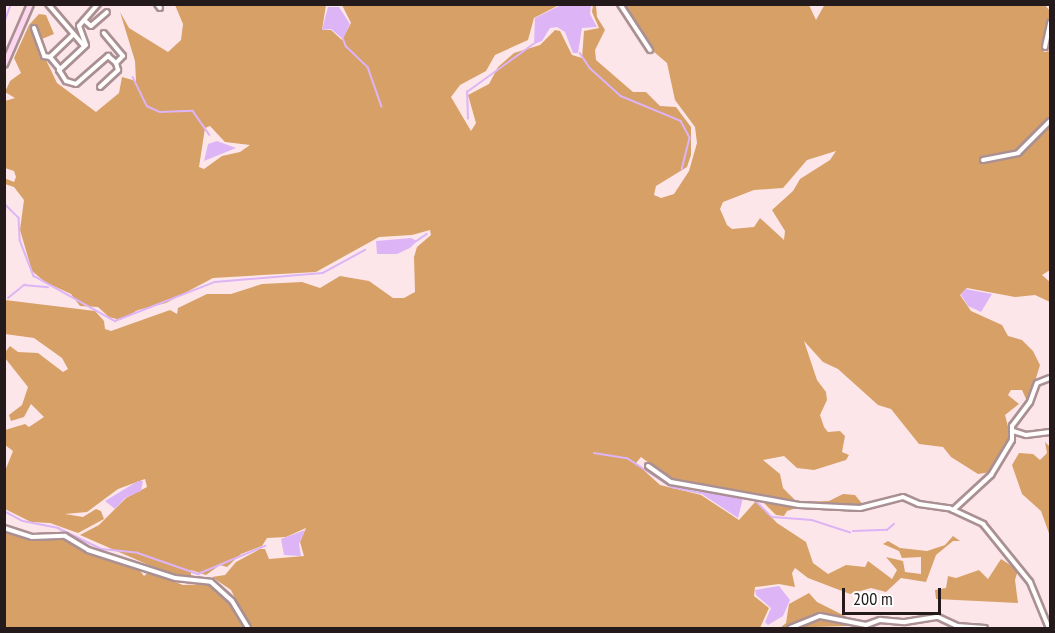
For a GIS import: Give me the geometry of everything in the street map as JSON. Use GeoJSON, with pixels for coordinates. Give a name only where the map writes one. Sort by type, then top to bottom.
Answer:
{"type":"FeatureCollection","features":[{"type":"Feature","properties":{"kind":"main road"},"geometry":{"type":"LineString","coordinates":[[4,64],[30,4]]}},
{"type":"Feature","properties":{"kind":"street"},"geometry":{"type":"LineString","coordinates":[[48,4],[84,46]]}},
{"type":"Feature","properties":{"kind":"street"},"geometry":{"type":"LineString","coordinates":[[60,69],[84,46],[85,38],[80,30],[84,20],[98,4]]}},
{"type":"Feature","properties":{"kind":"street"},"geometry":{"type":"LineString","coordinates":[[620,4],[650,51]]}},
{"type":"Feature","properties":{"kind":"street"},"geometry":{"type":"LineString","coordinates":[[84,20],[91,27],[106,12]]}},
{"type":"Feature","properties":{"kind":"street"},"geometry":{"type":"LineString","coordinates":[[1045,47],[1050,23]]}},
{"type":"Feature","properties":{"kind":"street"},"geometry":{"type":"LineString","coordinates":[[34,28],[44,56],[50,57],[66,81],[76,84],[108,56],[116,63],[118,70],[100,87]]}},
{"type":"Feature","properties":{"kind":"street"},"geometry":{"type":"LineString","coordinates":[[104,33],[123,54],[116,63]]}},
{"type":"Feature","properties":{"kind":"street"},"geometry":{"type":"LineString","coordinates":[[50,57],[74,34]]}},
{"type":"Feature","properties":{"kind":"street"},"geometry":{"type":"LineString","coordinates":[[983,160],[1018,153],[1050,121]]}},
{"type":"Feature","properties":{"kind":"street"},"geometry":{"type":"LineString","coordinates":[[953,510],[991,475],[1012,440],[1013,430],[1037,383],[1050,378]]}},
{"type":"Feature","properties":{"kind":"street"},"geometry":{"type":"LineString","coordinates":[[1013,430],[1026,435],[1050,432]]}},
{"type":"Feature","properties":{"kind":"street"},"geometry":{"type":"LineString","coordinates":[[648,466],[671,482],[799,505],[860,508],[903,497],[953,510],[980,521],[1016,564],[1030,582],[1049,628]]}},
{"type":"Feature","properties":{"kind":"street"},"geometry":{"type":"LineString","coordinates":[[4,528],[32,537],[65,536],[88,550],[175,579],[211,582],[232,601],[248,628]]}},
{"type":"Feature","properties":{"kind":"street"},"geometry":{"type":"LineString","coordinates":[[790,628],[820,616],[873,626],[938,617],[957,626],[985,628]]}},
{"type":"Feature","properties":{"kind":"shaded area"},"geometry":{"type":"Polygon","coordinates":[[[825,4],[1044,4],[1050,11],[1050,36],[1041,47],[1044,52],[1050,51],[1050,270],[1042,275],[1050,282],[1050,302],[1035,295],[1015,297],[967,288],[960,295],[971,311],[1002,325],[1008,336],[1022,340],[1033,351],[1040,365],[1030,398],[1026,399],[1022,390],[1011,390],[1008,395],[1019,404],[1005,415],[1011,438],[991,472],[978,474],[951,457],[943,447],[919,444],[891,409],[878,405],[838,369],[823,362],[804,341],[817,380],[826,392],[827,400],[820,415],[824,427],[828,432],[840,431],[845,436],[842,452],[849,455],[846,460],[814,470],[797,468],[784,456],[763,460],[780,474],[783,488],[797,502],[829,501],[843,494],[855,495],[864,506],[800,507],[787,511],[784,516],[776,515],[754,493],[670,479],[641,457],[636,463],[660,485],[701,495],[739,520],[756,501],[777,523],[806,542],[813,563],[828,574],[846,565],[865,567],[868,561],[892,579],[897,570],[886,557],[903,561],[905,572],[921,574],[921,557],[902,558],[899,551],[883,544],[888,541],[900,548],[927,551],[945,545],[953,536],[960,541],[953,541],[936,555],[926,582],[901,578],[886,592],[871,588],[850,594],[808,578],[795,568],[792,573],[795,587],[779,584],[755,587],[754,596],[769,608],[760,628],[250,628],[231,590],[212,577],[225,575],[236,562],[260,549],[265,549],[269,559],[304,556],[300,542],[306,528],[286,537],[267,538],[262,546],[241,554],[227,567],[220,565],[206,575],[191,570],[191,579],[183,580],[80,535],[99,525],[126,498],[147,487],[145,479],[118,489],[87,512],[65,514],[83,517],[96,509],[101,511],[104,519],[78,533],[50,523],[31,522],[5,509],[5,471],[13,451],[5,445],[5,430],[25,424],[29,427],[44,417],[31,404],[24,417],[11,421],[9,415],[22,405],[28,387],[5,358],[6,351],[10,346],[18,352],[38,353],[63,372],[68,369],[62,358],[34,338],[5,334],[5,300],[95,311],[104,321],[105,329],[111,331],[170,310],[177,314],[178,308],[207,294],[231,294],[262,284],[302,282],[320,288],[340,276],[369,281],[393,298],[404,298],[415,292],[414,257],[417,247],[431,235],[430,230],[412,235],[379,237],[316,272],[213,278],[166,303],[138,310],[120,320],[109,317],[98,307],[80,306],[71,294],[45,282],[32,271],[20,230],[24,200],[14,187],[5,184],[4,178],[14,182],[16,177],[14,171],[5,168],[5,101],[15,98],[5,92],[10,81],[21,73],[14,58],[29,25],[39,14],[46,15],[54,34],[37,41],[57,83],[96,112],[119,93],[122,77],[136,81],[135,61],[120,12],[129,28],[168,52],[181,40],[183,24],[175,5],[326,5],[322,30],[331,30],[342,40],[351,23],[342,5],[559,5],[534,18],[528,40],[495,55],[486,71],[460,85],[451,97],[471,131],[476,123],[468,95],[489,84],[498,67],[514,53],[540,45],[555,30],[560,31],[572,55],[582,58],[584,31],[599,28],[592,12],[593,5],[596,5],[597,17],[605,30],[595,50],[596,60],[633,92],[646,92],[660,106],[676,107],[691,127],[691,155],[687,167],[656,186],[654,195],[661,198],[674,194],[689,171],[697,143],[695,127],[675,100],[667,63],[653,51],[623,5],[809,5],[816,20],[825,4]],[[210,126],[205,128],[199,167],[204,169],[222,156],[240,152],[250,145],[225,142],[210,126]],[[836,151],[807,160],[783,188],[754,190],[723,202],[720,209],[727,225],[732,229],[754,227],[760,218],[784,240],[785,231],[772,210],[793,191],[800,179],[830,160],[836,151]]]}},
{"type":"Feature","properties":{"kind":"shaded area"},"geometry":{"type":"Polygon","coordinates":[[[561,5],[591,5],[590,14],[597,27],[582,28],[578,53],[573,53],[565,32],[557,27],[550,28],[542,41],[534,44],[535,18],[561,5]]]}},
{"type":"Feature","properties":{"kind":"shaded area"},"geometry":{"type":"Polygon","coordinates":[[[328,7],[339,7],[350,24],[343,39],[331,29],[322,30],[328,7]]]}},
{"type":"Feature","properties":{"kind":"shaded area"},"geometry":{"type":"Polygon","coordinates":[[[217,141],[236,148],[204,161],[208,144],[217,141]]]}},
{"type":"Feature","properties":{"kind":"shaded area"},"geometry":{"type":"Polygon","coordinates":[[[411,238],[417,241],[410,248],[397,254],[377,254],[376,241],[411,238]]]}},
{"type":"Feature","properties":{"kind":"shaded area"},"geometry":{"type":"Polygon","coordinates":[[[965,289],[992,294],[981,312],[968,306],[961,295],[965,289]]]}},
{"type":"Feature","properties":{"kind":"shaded area"},"geometry":{"type":"Polygon","coordinates":[[[1045,442],[1050,447],[1050,536],[1041,511],[1022,494],[1012,465],[1019,453],[1033,454],[1040,460],[1047,453],[1045,442]]]}},
{"type":"Feature","properties":{"kind":"shaded area"},"geometry":{"type":"Polygon","coordinates":[[[138,481],[143,481],[141,491],[125,498],[115,509],[105,501],[138,481]]]}},
{"type":"Feature","properties":{"kind":"shaded area"},"geometry":{"type":"Polygon","coordinates":[[[707,491],[743,498],[738,518],[699,492],[707,491]]]}},
{"type":"Feature","properties":{"kind":"shaded area"},"geometry":{"type":"Polygon","coordinates":[[[5,530],[30,540],[70,540],[89,553],[137,567],[144,576],[149,572],[183,585],[211,584],[229,599],[244,628],[5,628],[5,530]]]}},
{"type":"Feature","properties":{"kind":"shaded area"},"geometry":{"type":"Polygon","coordinates":[[[305,530],[299,544],[301,556],[284,555],[281,539],[305,530]]]}},
{"type":"Feature","properties":{"kind":"shaded area"},"geometry":{"type":"Polygon","coordinates":[[[1001,559],[1018,570],[1015,580],[1018,603],[936,599],[935,590],[946,588],[948,576],[956,578],[979,570],[988,579],[1001,559]]]}},
{"type":"Feature","properties":{"kind":"shaded area"},"geometry":{"type":"Polygon","coordinates":[[[779,586],[790,600],[783,616],[768,625],[765,622],[771,608],[756,595],[755,590],[779,586]]]}},
{"type":"Feature","properties":{"kind":"shaded area"},"geometry":{"type":"Polygon","coordinates":[[[809,593],[817,602],[849,618],[847,626],[780,628],[786,623],[789,604],[809,593]]]}},
{"type":"Feature","properties":{"kind":"waterway"},"geometry":{"type":"LineString","coordinates":[[4,23],[11,4]]}},
{"type":"Feature","properties":{"kind":"waterway"},"geometry":{"type":"LineString","coordinates":[[343,38],[346,46],[368,67],[382,107]]}},
{"type":"Feature","properties":{"kind":"waterway"},"geometry":{"type":"LineString","coordinates":[[468,119],[467,92],[535,43]]}},
{"type":"Feature","properties":{"kind":"waterway"},"geometry":{"type":"LineString","coordinates":[[580,53],[590,68],[621,96],[681,121],[690,138],[682,169]]}},
{"type":"Feature","properties":{"kind":"waterway"},"geometry":{"type":"LineString","coordinates":[[133,77],[147,106],[160,112],[193,111],[210,135]]}},
{"type":"Feature","properties":{"kind":"waterway"},"geometry":{"type":"LineString","coordinates":[[4,192],[4,198]]}},
{"type":"Feature","properties":{"kind":"waterway"},"geometry":{"type":"LineString","coordinates":[[4,203],[19,218],[20,240],[34,276],[115,321],[215,282],[323,273],[365,250]]}},
{"type":"Feature","properties":{"kind":"waterway"},"geometry":{"type":"LineString","coordinates":[[415,242],[427,234]]}},
{"type":"Feature","properties":{"kind":"waterway"},"geometry":{"type":"LineString","coordinates":[[8,298],[24,285],[48,287]]}},
{"type":"Feature","properties":{"kind":"waterway"},"geometry":{"type":"LineString","coordinates":[[594,453],[627,458],[672,487],[700,493]]}},
{"type":"Feature","properties":{"kind":"waterway"},"geometry":{"type":"LineString","coordinates":[[753,498],[772,517],[812,520],[850,532]]}},
{"type":"Feature","properties":{"kind":"waterway"},"geometry":{"type":"LineString","coordinates":[[4,511],[23,521],[58,528],[102,549],[138,553],[198,574],[265,546]]}},
{"type":"Feature","properties":{"kind":"waterway"},"geometry":{"type":"LineString","coordinates":[[853,531],[887,530],[894,524]]}}]}
